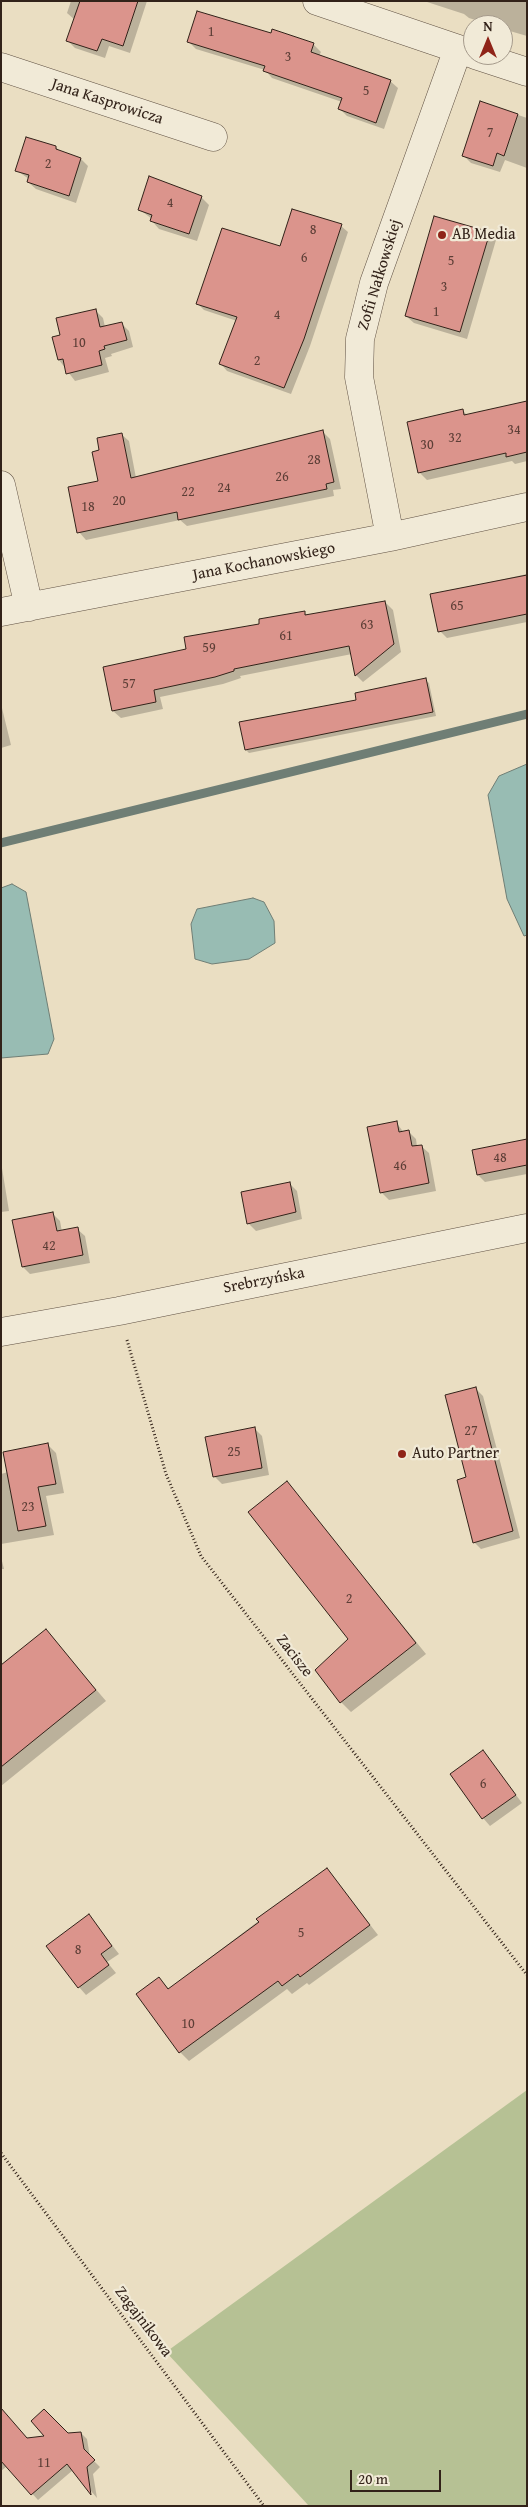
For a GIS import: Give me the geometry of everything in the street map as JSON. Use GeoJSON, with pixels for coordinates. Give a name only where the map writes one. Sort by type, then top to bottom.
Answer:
{"type":"FeatureCollection","features":[{"type":"Feature","properties":{"kind":"street"},"geometry":{"type":"LineString","coordinates":[[316,1],[463,51]]}},
{"type":"Feature","properties":{"kind":"street","name":"Zofii Nałkowskiej"},"geometry":{"type":"LineString","coordinates":[[390,537],[359,377],[360,339],[374,283],[464,65]]}},
{"type":"Feature","properties":{"kind":"street"},"geometry":{"type":"LineString","coordinates":[[506,65],[527,72]]}},
{"type":"Feature","properties":{"kind":"street","name":"Jana Kasprowicza"},"geometry":{"type":"LineString","coordinates":[[1,67],[213,137]]}},
{"type":"Feature","properties":{"kind":"street"},"geometry":{"type":"LineString","coordinates":[[1,485],[29,607]]}},
{"type":"Feature","properties":{"kind":"street","name":"Jana Kochanowskiego"},"geometry":{"type":"LineString","coordinates":[[1,612],[390,537],[527,507]]}},
{"type":"Feature","properties":{"kind":"street","name":"Srebrzyńska"},"geometry":{"type":"LineString","coordinates":[[1,1332],[119,1311],[527,1228]]}},
{"type":"Feature","properties":{"kind":"path","name":"Zacisze"},"geometry":{"type":"LineString","coordinates":[[119,1311],[166,1474],[201,1556],[527,1975]]}},
{"type":"Feature","properties":{"kind":"path","name":"Zagajnikowa"},"geometry":{"type":"LineString","coordinates":[[1,2153],[264,2506]]}},
{"type":"Feature","properties":{"kind":"green space"},"geometry":{"type":"Polygon","coordinates":[[[527,2090],[527,2506],[309,2506],[166,2352],[527,2090]]]}},
{"type":"Feature","properties":{"kind":"water"},"geometry":{"type":"Polygon","coordinates":[[[527,764],[527,935],[524,936],[507,899],[488,795],[499,776],[527,764]]]}},
{"type":"Feature","properties":{"kind":"water"},"geometry":{"type":"Polygon","coordinates":[[[12,884],[26,892],[54,1039],[48,1054],[1,1058],[1,888],[12,884]]]}},
{"type":"Feature","properties":{"kind":"water"},"geometry":{"type":"Polygon","coordinates":[[[253,898],[264,902],[274,921],[275,943],[249,959],[212,964],[195,959],[191,924],[197,909],[253,898]]]}},
{"type":"Feature","properties":{"kind":"building"},"geometry":{"type":"Polygon","coordinates":[[[80,1],[138,1],[123,46],[102,39],[97,51],[66,41],[80,1]]]}},
{"type":"Feature","properties":{"kind":"building"},"geometry":{"type":"Polygon","coordinates":[[[197,11],[271,33],[272,29],[314,43],[311,52],[391,80],[376,123],[338,109],[342,98],[263,71],[265,66],[187,42],[197,11]]]}},
{"type":"Feature","properties":{"kind":"building"},"geometry":{"type":"Polygon","coordinates":[[[480,101],[518,114],[504,156],[497,153],[493,166],[462,156],[480,101]]]}},
{"type":"Feature","properties":{"kind":"building"},"geometry":{"type":"Polygon","coordinates":[[[26,137],[56,146],[56,149],[81,158],[69,196],[27,182],[29,175],[15,171],[26,137]]]}},
{"type":"Feature","properties":{"kind":"building"},"geometry":{"type":"Polygon","coordinates":[[[149,176],[202,196],[189,234],[150,221],[152,215],[138,210],[149,176]]]}},
{"type":"Feature","properties":{"kind":"building"},"geometry":{"type":"Polygon","coordinates":[[[292,209],[342,224],[304,339],[284,388],[219,364],[237,317],[196,304],[222,228],[280,246],[292,209]]]}},
{"type":"Feature","properties":{"kind":"building"},"geometry":{"type":"Polygon","coordinates":[[[434,216],[490,232],[460,332],[405,316],[434,216]]]}},
{"type":"Feature","properties":{"kind":"building"},"geometry":{"type":"Polygon","coordinates":[[[96,309],[100,327],[122,322],[127,340],[104,346],[105,349],[99,351],[102,365],[66,374],[63,359],[58,360],[52,337],[60,335],[56,318],[96,309]]]}},
{"type":"Feature","properties":{"kind":"building"},"geometry":{"type":"Polygon","coordinates":[[[527,401],[527,452],[506,457],[506,453],[418,473],[407,422],[463,409],[464,415],[527,401]]]}},
{"type":"Feature","properties":{"kind":"building"},"geometry":{"type":"Polygon","coordinates":[[[323,430],[334,482],[326,484],[327,489],[178,520],[177,512],[77,533],[68,487],[98,481],[92,452],[99,450],[97,438],[122,433],[131,478],[323,430]]]}},
{"type":"Feature","properties":{"kind":"building"},"geometry":{"type":"Polygon","coordinates":[[[527,575],[527,614],[438,632],[430,594],[527,575]]]}},
{"type":"Feature","properties":{"kind":"building"},"geometry":{"type":"Polygon","coordinates":[[[385,601],[394,644],[355,676],[349,646],[234,669],[234,671],[215,677],[154,690],[156,702],[112,711],[103,667],[186,649],[184,637],[259,624],[259,619],[305,611],[305,615],[385,601]]]}},
{"type":"Feature","properties":{"kind":"building"},"geometry":{"type":"Polygon","coordinates":[[[426,678],[433,712],[245,750],[239,722],[356,700],[355,693],[426,678]]]}},
{"type":"Feature","properties":{"kind":"building"},"geometry":{"type":"Polygon","coordinates":[[[397,1121],[399,1132],[409,1130],[412,1146],[422,1145],[429,1183],[380,1193],[367,1127],[397,1121]]]}},
{"type":"Feature","properties":{"kind":"building"},"geometry":{"type":"Polygon","coordinates":[[[527,1139],[527,1165],[477,1175],[472,1150],[527,1139]]]}},
{"type":"Feature","properties":{"kind":"building"},"geometry":{"type":"Polygon","coordinates":[[[290,1182],[296,1212],[247,1224],[241,1192],[290,1182]]]}},
{"type":"Feature","properties":{"kind":"building"},"geometry":{"type":"Polygon","coordinates":[[[53,1212],[57,1231],[78,1227],[83,1255],[22,1267],[12,1220],[53,1212]]]}},
{"type":"Feature","properties":{"kind":"building"},"geometry":{"type":"Polygon","coordinates":[[[476,1387],[513,1531],[473,1543],[457,1480],[466,1477],[445,1395],[476,1387]]]}},
{"type":"Feature","properties":{"kind":"building"},"geometry":{"type":"Polygon","coordinates":[[[255,1427],[262,1468],[213,1477],[205,1437],[255,1427]]]}},
{"type":"Feature","properties":{"kind":"building"},"geometry":{"type":"Polygon","coordinates":[[[48,1443],[56,1484],[38,1487],[46,1526],[18,1531],[3,1452],[48,1443]]]}},
{"type":"Feature","properties":{"kind":"building"},"geometry":{"type":"Polygon","coordinates":[[[287,1481],[416,1643],[340,1703],[315,1670],[348,1639],[248,1512],[287,1481]]]}},
{"type":"Feature","properties":{"kind":"building"},"geometry":{"type":"Polygon","coordinates":[[[46,1629],[96,1690],[1,1767],[1,1665],[46,1629]]]}},
{"type":"Feature","properties":{"kind":"building"},"geometry":{"type":"Polygon","coordinates":[[[483,1750],[516,1795],[482,1819],[450,1774],[483,1750]]]}},
{"type":"Feature","properties":{"kind":"building"},"geometry":{"type":"Polygon","coordinates":[[[327,1868],[370,1925],[300,1977],[298,1974],[282,1986],[278,1981],[179,2053],[136,1994],[159,1977],[168,1989],[259,1922],[256,1919],[327,1868]]]}},
{"type":"Feature","properties":{"kind":"building"},"geometry":{"type":"Polygon","coordinates":[[[89,1914],[112,1946],[101,1954],[109,1965],[78,1988],[46,1946],[89,1914]]]}},
{"type":"Feature","properties":{"kind":"building"},"geometry":{"type":"Polygon","coordinates":[[[1,2408],[27,2438],[44,2436],[31,2421],[44,2409],[68,2433],[81,2432],[84,2449],[95,2460],[87,2467],[91,2495],[67,2464],[31,2495],[1,2461],[1,2408]]]}},
{"type":"Feature","properties":{"kind":"waterway"},"geometry":{"type":"LineString","coordinates":[[1,843],[527,714]]}},
{"type":"Feature","properties":{"kind":"place","name":"AB Media"},"geometry":{"type":"Point","coordinates":[442,235]}},
{"type":"Feature","properties":{"kind":"place","name":"Auto Partner"},"geometry":{"type":"Point","coordinates":[402,1454]}}]}
